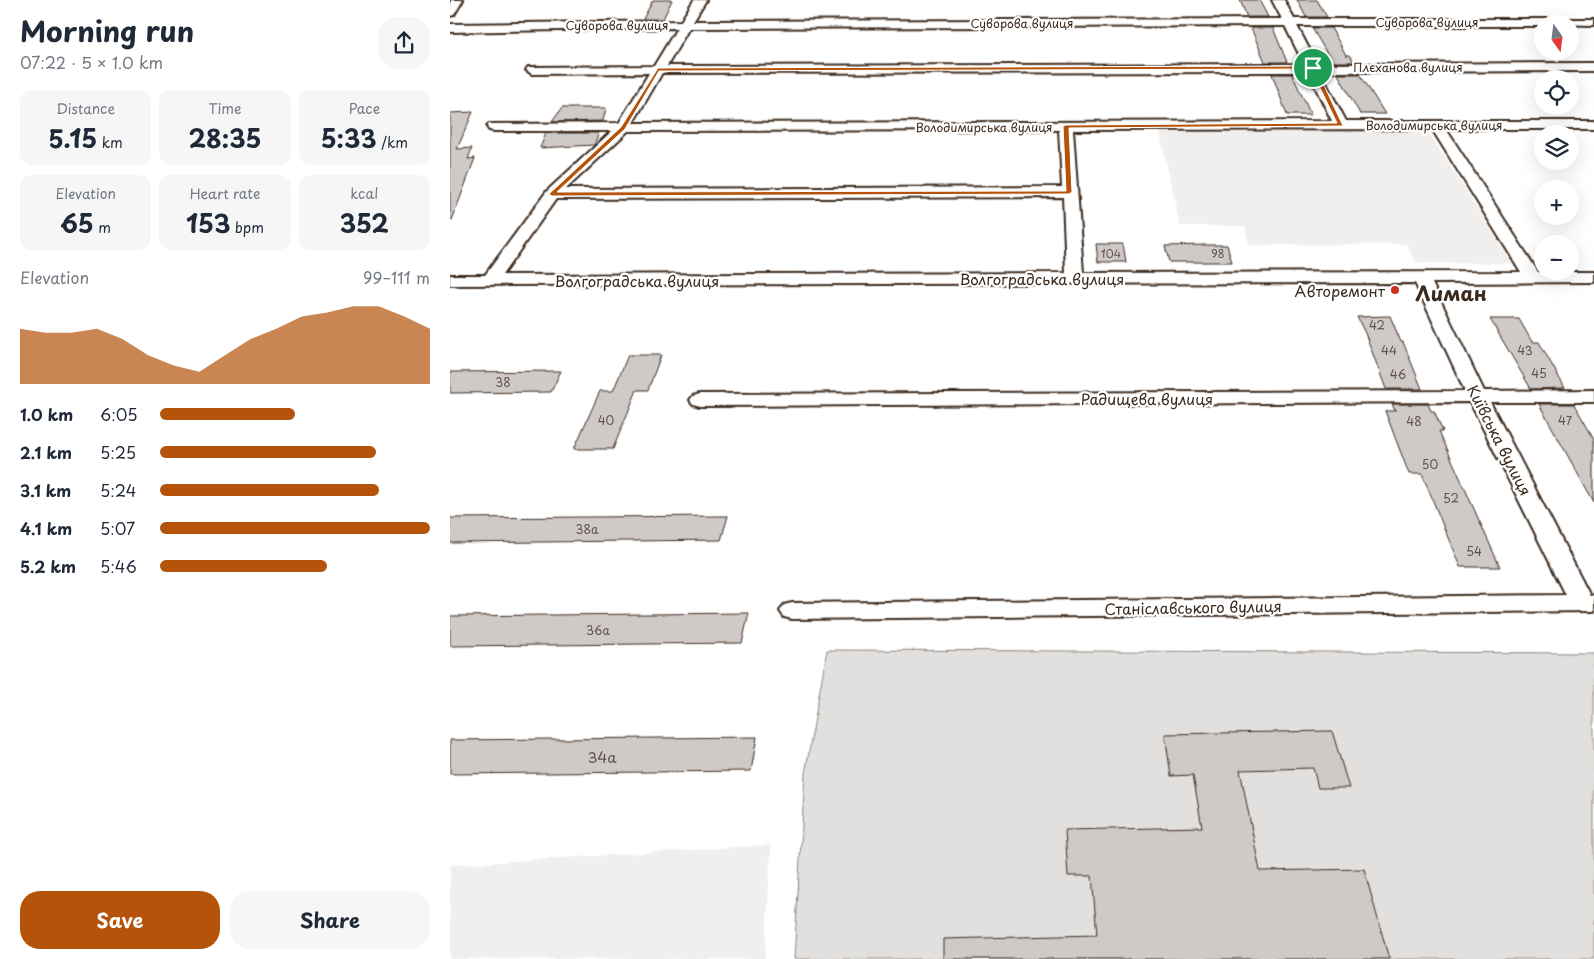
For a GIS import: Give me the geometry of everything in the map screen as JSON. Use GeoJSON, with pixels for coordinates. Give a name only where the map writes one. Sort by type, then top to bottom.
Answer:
{"type":"FeatureCollection","features":[{"type":"Feature","properties":{"kind":"street"},"geometry":{"type":"LineString","coordinates":[[490,280],[552,194],[623,128],[700,0]]}},
{"type":"Feature","properties":{"kind":"street"},"geometry":{"type":"LineString","coordinates":[[1278,0],[1341,125]]}},
{"type":"Feature","properties":{"kind":"street","name":"Суворова вулиця"},"geometry":{"type":"LineString","coordinates":[[450,28],[687,24],[1594,22]]}},
{"type":"Feature","properties":{"kind":"street","name":"Плєханова вулиця"},"geometry":{"type":"LineString","coordinates":[[532,70],[1594,67]]}},
{"type":"Feature","properties":{"kind":"street","name":"Володимирська вулиця"},"geometry":{"type":"LineString","coordinates":[[494,127],[1594,125]]}},
{"type":"Feature","properties":{"kind":"street"},"geometry":{"type":"LineString","coordinates":[[1066,126],[1075,278]]}},
{"type":"Feature","properties":{"kind":"street"},"geometry":{"type":"LineString","coordinates":[[1437,126],[1533,277]]}},
{"type":"Feature","properties":{"kind":"street"},"geometry":{"type":"LineString","coordinates":[[552,194],[1069,192]]}},
{"type":"Feature","properties":{"kind":"street","name":"Київська вулиця"},"geometry":{"type":"LineString","coordinates":[[1420,276],[1477,396],[1588,603]]}},
{"type":"Feature","properties":{"kind":"street","name":"Волгоградська вулиця"},"geometry":{"type":"LineString","coordinates":[[450,280],[1594,277]]}},
{"type":"Feature","properties":{"kind":"street","name":"Радищева вулиця"},"geometry":{"type":"LineString","coordinates":[[700,400],[1594,396]]}},
{"type":"Feature","properties":{"kind":"street","name":"Станіславського вулиця"},"geometry":{"type":"LineString","coordinates":[[792,611],[1588,603]]}},
{"type":"Feature","properties":{"kind":"shaded area"},"geometry":{"type":"Polygon","coordinates":[[[1159,129],[1427,130],[1512,263],[1417,263],[1406,244],[1249,245],[1245,226],[1180,226],[1159,129]]]}},
{"type":"Feature","properties":{"kind":"shaded area"},"geometry":{"type":"Polygon","coordinates":[[[827,650],[1594,653],[1594,959],[794,959],[805,774],[827,650]]]}},
{"type":"Feature","properties":{"kind":"shaded area"},"geometry":{"type":"Polygon","coordinates":[[[771,845],[765,959],[450,959],[450,865],[771,845]]]}},
{"type":"Feature","properties":{"kind":"building"},"geometry":{"type":"Polygon","coordinates":[[[653,0],[672,0],[663,19],[643,19],[653,0]]]}},
{"type":"Feature","properties":{"kind":"building"},"geometry":{"type":"Polygon","coordinates":[[[1240,0],[1259,0],[1268,17],[1247,17],[1240,0]]]}},
{"type":"Feature","properties":{"kind":"building"},"geometry":{"type":"Polygon","coordinates":[[[1297,0],[1317,0],[1327,17],[1306,17],[1297,0]]]}},
{"type":"Feature","properties":{"kind":"building"},"geometry":{"type":"Polygon","coordinates":[[[1251,28],[1273,28],[1287,62],[1265,62],[1251,28]]]}},
{"type":"Feature","properties":{"kind":"building"},"geometry":{"type":"Polygon","coordinates":[[[1312,28],[1331,28],[1346,55],[1350,55],[1354,62],[1332,62],[1312,28]]]}},
{"type":"Feature","properties":{"kind":"building"},"geometry":{"type":"Polygon","coordinates":[[[1272,74],[1292,74],[1311,115],[1287,115],[1272,74]]]}},
{"type":"Feature","properties":{"kind":"building"},"geometry":{"type":"Polygon","coordinates":[[[1338,74],[1360,74],[1385,114],[1360,114],[1338,74]]]}},
{"type":"Feature","properties":{"kind":"building"},"geometry":{"type":"Polygon","coordinates":[[[562,108],[606,108],[603,121],[552,122],[562,108]]]}},
{"type":"Feature","properties":{"kind":"building"},"geometry":{"type":"Polygon","coordinates":[[[473,112],[457,149],[472,148],[468,159],[475,158],[452,220],[450,219],[450,113],[473,112]]]}},
{"type":"Feature","properties":{"kind":"building"},"geometry":{"type":"Polygon","coordinates":[[[546,133],[599,133],[594,145],[540,148],[546,133]]]}},
{"type":"Feature","properties":{"kind":"building"},"geometry":{"type":"Polygon","coordinates":[[[1096,244],[1123,244],[1126,262],[1098,262],[1096,244]]]}},
{"type":"Feature","properties":{"kind":"building"},"geometry":{"type":"Polygon","coordinates":[[[1227,245],[1232,262],[1169,262],[1165,246],[1227,245]]]}},
{"type":"Feature","properties":{"kind":"building"},"geometry":{"type":"Polygon","coordinates":[[[1390,316],[1422,389],[1386,389],[1357,317],[1390,316]]]}},
{"type":"Feature","properties":{"kind":"building"},"geometry":{"type":"Polygon","coordinates":[[[1490,319],[1519,319],[1532,342],[1539,342],[1565,388],[1531,389],[1490,319]]]}},
{"type":"Feature","properties":{"kind":"building"},"geometry":{"type":"Polygon","coordinates":[[[628,355],[661,355],[648,390],[637,390],[613,449],[574,449],[600,391],[613,391],[628,355]]]}},
{"type":"Feature","properties":{"kind":"building"},"geometry":{"type":"Polygon","coordinates":[[[561,371],[551,392],[450,393],[450,372],[561,371]]]}},
{"type":"Feature","properties":{"kind":"building"},"geometry":{"type":"Polygon","coordinates":[[[1392,404],[1428,404],[1431,411],[1434,411],[1443,431],[1439,431],[1500,567],[1460,567],[1422,474],[1409,474],[1385,411],[1395,411],[1392,404]]]}},
{"type":"Feature","properties":{"kind":"building"},"geometry":{"type":"Polygon","coordinates":[[[1539,404],[1574,404],[1594,439],[1594,503],[1539,404]]]}},
{"type":"Feature","properties":{"kind":"building"},"geometry":{"type":"Polygon","coordinates":[[[728,516],[721,540],[450,543],[450,518],[728,516]]]}},
{"type":"Feature","properties":{"kind":"building"},"geometry":{"type":"Polygon","coordinates":[[[749,613],[742,643],[450,646],[450,616],[749,613]]]}},
{"type":"Feature","properties":{"kind":"building"},"geometry":{"type":"Polygon","coordinates":[[[1332,731],[1349,788],[1318,788],[1313,768],[1240,770],[1260,871],[1364,869],[1389,959],[943,959],[943,939],[1097,935],[1092,876],[1068,876],[1065,830],[1202,827],[1193,775],[1171,776],[1165,734],[1332,731]]]}},
{"type":"Feature","properties":{"kind":"building"},"geometry":{"type":"Polygon","coordinates":[[[757,737],[751,771],[450,774],[450,740],[757,737]]]}},
{"type":"Feature","properties":{"kind":"place","name":"Авторемонт"},"geometry":{"type":"Point","coordinates":[1395,290]}},
{"type":"Feature","properties":{"kind":"district","name":"Лиман"},"geometry":{"type":"Point","coordinates":[1451,293]}},
{"type":"Feature","properties":{"kind":"route"},"geometry":{"type":"LineString","coordinates":[[1313,68],[1341,125],[1066,126],[1069,192],[552,194],[623,128],[658,70],[1313,68]]}}]}
